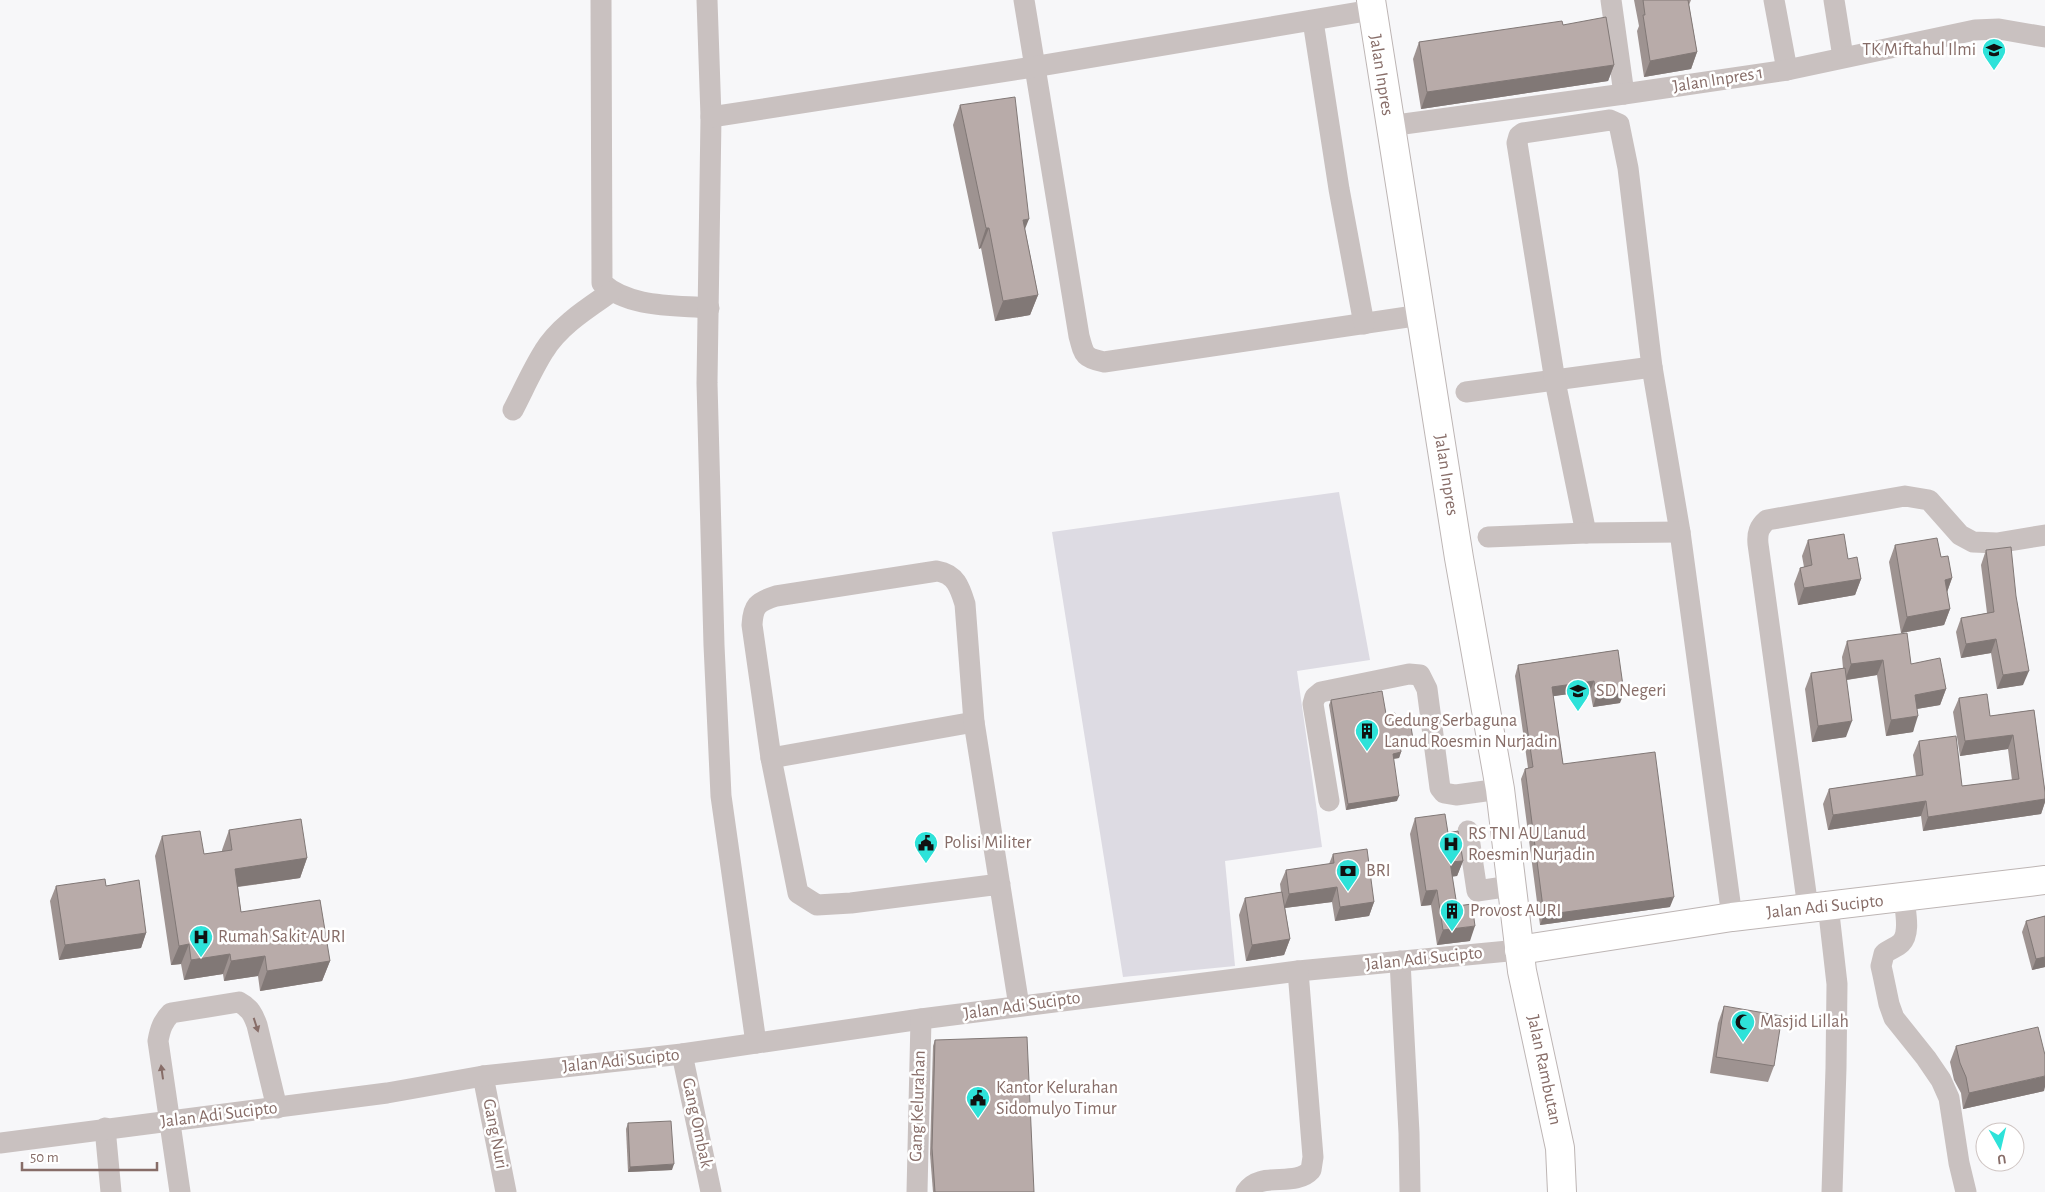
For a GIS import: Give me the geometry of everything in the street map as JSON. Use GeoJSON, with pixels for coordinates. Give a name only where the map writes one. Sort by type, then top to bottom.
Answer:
{"type":"FeatureCollection","features":[{"type":"Feature","properties":{"kind":"main road","name":"Jalan Inpres"},"geometry":{"type":"LineString","coordinates":[[1371,5],[1459,558],[1500,789],[1519,950]]}},
{"type":"Feature","properties":{"kind":"main road","name":"Jalan Adi Sucipto"},"geometry":{"type":"LineString","coordinates":[[1519,950],[1732,917],[2045,880]]}},
{"type":"Feature","properties":{"kind":"main road","name":"Jalan Rambutan"},"geometry":{"type":"LineString","coordinates":[[1519,950],[1558,1139],[1562,1192]]}},
{"type":"Feature","properties":{"kind":"street"},"geometry":{"type":"LineString","coordinates":[[601,0],[602,283],[611,292],[647,303],[709,308]]}},
{"type":"Feature","properties":{"kind":"street"},"geometry":{"type":"LineString","coordinates":[[707,0],[711,117],[707,383],[714,645],[721,796],[756,1043]]}},
{"type":"Feature","properties":{"kind":"street"},"geometry":{"type":"LineString","coordinates":[[1024,0],[1033,67],[1079,336],[1083,352],[1090,359],[1104,362],[1421,315]]}},
{"type":"Feature","properties":{"kind":"street"},"geometry":{"type":"LineString","coordinates":[[1611,0],[1624,94]]}},
{"type":"Feature","properties":{"kind":"street"},"geometry":{"type":"LineString","coordinates":[[1774,0],[1787,70]]}},
{"type":"Feature","properties":{"kind":"street"},"geometry":{"type":"LineString","coordinates":[[1834,0],[1843,57]]}},
{"type":"Feature","properties":{"kind":"street"},"geometry":{"type":"LineString","coordinates":[[711,117],[1313,22],[1371,5]]}},
{"type":"Feature","properties":{"kind":"street"},"geometry":{"type":"LineString","coordinates":[[1313,22],[1339,189],[1364,324]]}},
{"type":"Feature","properties":{"kind":"street","name":"Jalan Inpres 1"},"geometry":{"type":"LineString","coordinates":[[1389,126],[1787,70],[1975,30],[2000,29],[2045,37]]}},
{"type":"Feature","properties":{"kind":"street"},"geometry":{"type":"LineString","coordinates":[[1586,532],[1555,381],[1518,140],[1519,136],[1523,133],[1610,120],[1619,124],[1628,168],[1652,368],[1680,532],[1732,917]]}},
{"type":"Feature","properties":{"kind":"street"},"geometry":{"type":"LineString","coordinates":[[513,410],[544,350],[583,312],[611,292]]}},
{"type":"Feature","properties":{"kind":"street"},"geometry":{"type":"LineString","coordinates":[[1466,392],[1652,368]]}},
{"type":"Feature","properties":{"kind":"street"},"geometry":{"type":"LineString","coordinates":[[1832,1192],[1837,984],[1818,907],[1757,534],[1761,525],[1767,520],[1905,496],[1929,500],[1960,535],[1974,542],[1997,543],[2045,535]]}},
{"type":"Feature","properties":{"kind":"street"},"geometry":{"type":"LineString","coordinates":[[1488,537],[1586,532],[1680,532]]}},
{"type":"Feature","properties":{"kind":"street"},"geometry":{"type":"LineString","coordinates":[[1000,884],[851,903],[817,905],[798,893],[772,758],[752,625],[752,612],[763,600],[776,596],[937,571],[946,572],[960,586],[965,604],[974,722],[1000,884],[1019,1006]]}},
{"type":"Feature","properties":{"kind":"street"},"geometry":{"type":"LineString","coordinates":[[1329,801],[1313,704],[1315,697],[1321,692],[1409,674],[1420,675],[1427,689],[1440,788],[1444,793],[1456,795],[1500,789]]}},
{"type":"Feature","properties":{"kind":"street"},"geometry":{"type":"LineString","coordinates":[[772,758],[974,722]]}},
{"type":"Feature","properties":{"kind":"street"},"geometry":{"type":"LineString","coordinates":[[1468,831],[1477,891],[1511,886]]}},
{"type":"Feature","properties":{"kind":"street"},"geometry":{"type":"LineString","coordinates":[[1904,898],[1907,929],[1905,938],[1884,954],[1881,966],[1882,975],[1894,1018],[1926,1058],[1941,1080],[1949,1098],[1959,1163],[1966,1192]]}},
{"type":"Feature","properties":{"kind":"street","name":"Jalan Adi Sucipto"},"geometry":{"type":"LineString","coordinates":[[0,1143],[387,1093],[483,1076],[682,1054],[1019,1006],[1298,971],[1519,950]]}},
{"type":"Feature","properties":{"kind":"street"},"geometry":{"type":"LineString","coordinates":[[1400,961],[1409,1133],[1410,1192]]}},
{"type":"Feature","properties":{"kind":"street"},"geometry":{"type":"LineString","coordinates":[[1246,1192],[1250,1185],[1258,1182],[1300,1177],[1311,1170],[1313,1157],[1298,971]]}},
{"type":"Feature","properties":{"kind":"street"},"geometry":{"type":"LineString","coordinates":[[180,1192],[158,1041],[160,1029],[165,1019],[171,1013],[239,1002],[247,1007],[257,1025],[277,1108]]}},
{"type":"Feature","properties":{"kind":"street","name":"Gang Kelurahan"},"geometry":{"type":"LineString","coordinates":[[917,1192],[921,1019]]}},
{"type":"Feature","properties":{"kind":"street","name":"Gang Ombak"},"geometry":{"type":"LineString","coordinates":[[682,1054],[711,1192]]}},
{"type":"Feature","properties":{"kind":"street","name":"Gang Nuri"},"geometry":{"type":"LineString","coordinates":[[483,1076],[506,1192]]}},
{"type":"Feature","properties":{"kind":"street"},"geometry":{"type":"LineString","coordinates":[[105,1128],[111,1192]]}},
{"type":"Feature","properties":{"kind":"shaded area"},"geometry":{"type":"Polygon","coordinates":[[[1339,492],[1370,660],[1297,671],[1322,847],[1225,861],[1235,966],[1123,977],[1052,532],[1339,492]]]}},
{"type":"Feature","properties":{"kind":"building"},"geometry":{"type":"Polygon","coordinates":[[[1643,0],[1688,0],[1697,52],[1650,61],[1643,15],[1645,15],[1643,0]]]}},
{"type":"Feature","properties":{"kind":"building"},"geometry":{"type":"Polygon","coordinates":[[[1606,17],[1614,65],[1427,92],[1419,42],[1562,21],[1563,25],[1606,17]]]}},
{"type":"Feature","properties":{"kind":"building"},"geometry":{"type":"Polygon","coordinates":[[[1015,97],[1029,219],[1023,220],[1038,295],[1003,301],[989,228],[986,228],[960,105],[1015,97]]]}},
{"type":"Feature","properties":{"kind":"building"},"geometry":{"type":"Polygon","coordinates":[[[1844,534],[1848,559],[1857,557],[1861,579],[1804,588],[1800,568],[1812,565],[1808,540],[1844,534]]]}},
{"type":"Feature","properties":{"kind":"building"},"geometry":{"type":"Polygon","coordinates":[[[1937,538],[1941,557],[1948,556],[1952,578],[1945,580],[1950,609],[1907,617],[1895,545],[1937,538]]]}},
{"type":"Feature","properties":{"kind":"building"},"geometry":{"type":"Polygon","coordinates":[[[2011,547],[2016,596],[2029,671],[2003,675],[1996,639],[1966,644],[1961,618],[1994,612],[1986,550],[2011,547]]]}},
{"type":"Feature","properties":{"kind":"building"},"geometry":{"type":"Polygon","coordinates":[[[1907,633],[1911,664],[1940,658],[1946,689],[1915,695],[1918,716],[1891,720],[1883,660],[1851,664],[1847,641],[1907,633]]]}},
{"type":"Feature","properties":{"kind":"building"},"geometry":{"type":"Polygon","coordinates":[[[1618,650],[1624,693],[1596,697],[1594,681],[1552,687],[1563,764],[1655,752],[1674,897],[1544,915],[1525,769],[1533,767],[1518,665],[1618,650]]]}},
{"type":"Feature","properties":{"kind":"building"},"geometry":{"type":"Polygon","coordinates":[[[1845,668],[1852,721],[1818,726],[1811,673],[1845,668]]]}},
{"type":"Feature","properties":{"kind":"building","name":"Gedung Serbaguna Lanud Roesmin Nurjadin"},"geometry":{"type":"Polygon","coordinates":[[[1382,691],[1386,714],[1395,713],[1397,723],[1410,721],[1413,739],[1400,742],[1401,752],[1393,754],[1399,796],[1348,804],[1331,700],[1382,691]]]}},
{"type":"Feature","properties":{"kind":"building"},"geometry":{"type":"Polygon","coordinates":[[[1987,694],[1990,716],[2034,710],[2045,799],[1928,817],[1926,801],[1833,815],[1829,789],[1923,775],[1919,741],[1956,736],[1962,786],[2019,779],[2013,735],[1965,741],[1959,698],[1987,694]]]}},
{"type":"Feature","properties":{"kind":"building"},"geometry":{"type":"Polygon","coordinates":[[[1445,814],[1448,833],[1458,831],[1463,861],[1450,862],[1457,906],[1472,904],[1475,926],[1443,930],[1437,890],[1426,891],[1415,818],[1445,814]]]}},
{"type":"Feature","properties":{"kind":"building"},"geometry":{"type":"Polygon","coordinates":[[[301,819],[307,858],[235,869],[241,912],[320,900],[330,961],[267,971],[265,956],[231,961],[230,954],[191,960],[189,944],[179,946],[162,836],[200,831],[204,854],[232,850],[229,830],[301,819]]]}},
{"type":"Feature","properties":{"kind":"building"},"geometry":{"type":"Polygon","coordinates":[[[1367,849],[1374,902],[1340,907],[1337,887],[1289,894],[1286,870],[1334,863],[1333,854],[1367,849]]]}},
{"type":"Feature","properties":{"kind":"building"},"geometry":{"type":"Polygon","coordinates":[[[105,879],[106,886],[139,880],[146,933],[65,945],[56,886],[105,879]]]}},
{"type":"Feature","properties":{"kind":"building"},"geometry":{"type":"Polygon","coordinates":[[[1282,892],[1290,939],[1252,945],[1245,898],[1282,892]]]}},
{"type":"Feature","properties":{"kind":"building"},"geometry":{"type":"Polygon","coordinates":[[[2045,916],[2045,957],[2036,959],[2026,921],[2045,916]]]}},
{"type":"Feature","properties":{"kind":"building"},"geometry":{"type":"Polygon","coordinates":[[[1724,1006],[1782,1016],[1774,1066],[1716,1057],[1724,1006]]]}},
{"type":"Feature","properties":{"kind":"building"},"geometry":{"type":"Polygon","coordinates":[[[2038,1027],[2045,1055],[2045,1076],[1969,1093],[1956,1046],[2038,1027]]]}},
{"type":"Feature","properties":{"kind":"building","name":"Kantor Kelurahan Sidomulyo Timur"},"geometry":{"type":"Polygon","coordinates":[[[1027,1037],[1034,1192],[935,1192],[932,1148],[935,1040],[1027,1037]]]}},
{"type":"Feature","properties":{"kind":"building"},"geometry":{"type":"Polygon","coordinates":[[[671,1121],[674,1164],[630,1167],[628,1123],[671,1121]]]}},
{"type":"Feature","properties":{"kind":"place","name":"TK Miftahul Ilmi"},"geometry":{"type":"Point","coordinates":[1994,71]}},
{"type":"Feature","properties":{"kind":"place","name":"SD Negeri"},"geometry":{"type":"Point","coordinates":[1578,712]}},
{"type":"Feature","properties":{"kind":"place","name":"Gedung Serbaguna Lanud Roesmin Nurjadin"},"geometry":{"type":"Point","coordinates":[1367,752]}},
{"type":"Feature","properties":{"kind":"place","name":"Polisi Militer"},"geometry":{"type":"Point","coordinates":[926,864]}},
{"type":"Feature","properties":{"kind":"place","name":"RS TNI AU Lanud Roesmin Nurjadin"},"geometry":{"type":"Point","coordinates":[1451,865]}},
{"type":"Feature","properties":{"kind":"place","name":"BRI"},"geometry":{"type":"Point","coordinates":[1348,892]}},
{"type":"Feature","properties":{"kind":"place","name":"Provost AURI"},"geometry":{"type":"Point","coordinates":[1452,932]}},
{"type":"Feature","properties":{"kind":"place","name":"Rumah Sakit AURI"},"geometry":{"type":"Point","coordinates":[201,958]}},
{"type":"Feature","properties":{"kind":"place","name":"Masjid Lillah"},"geometry":{"type":"Point","coordinates":[1743,1043]}},
{"type":"Feature","properties":{"kind":"place","name":"Kantor Kelurahan Sidomulyo Timur"},"geometry":{"type":"Point","coordinates":[978,1119]}}]}
